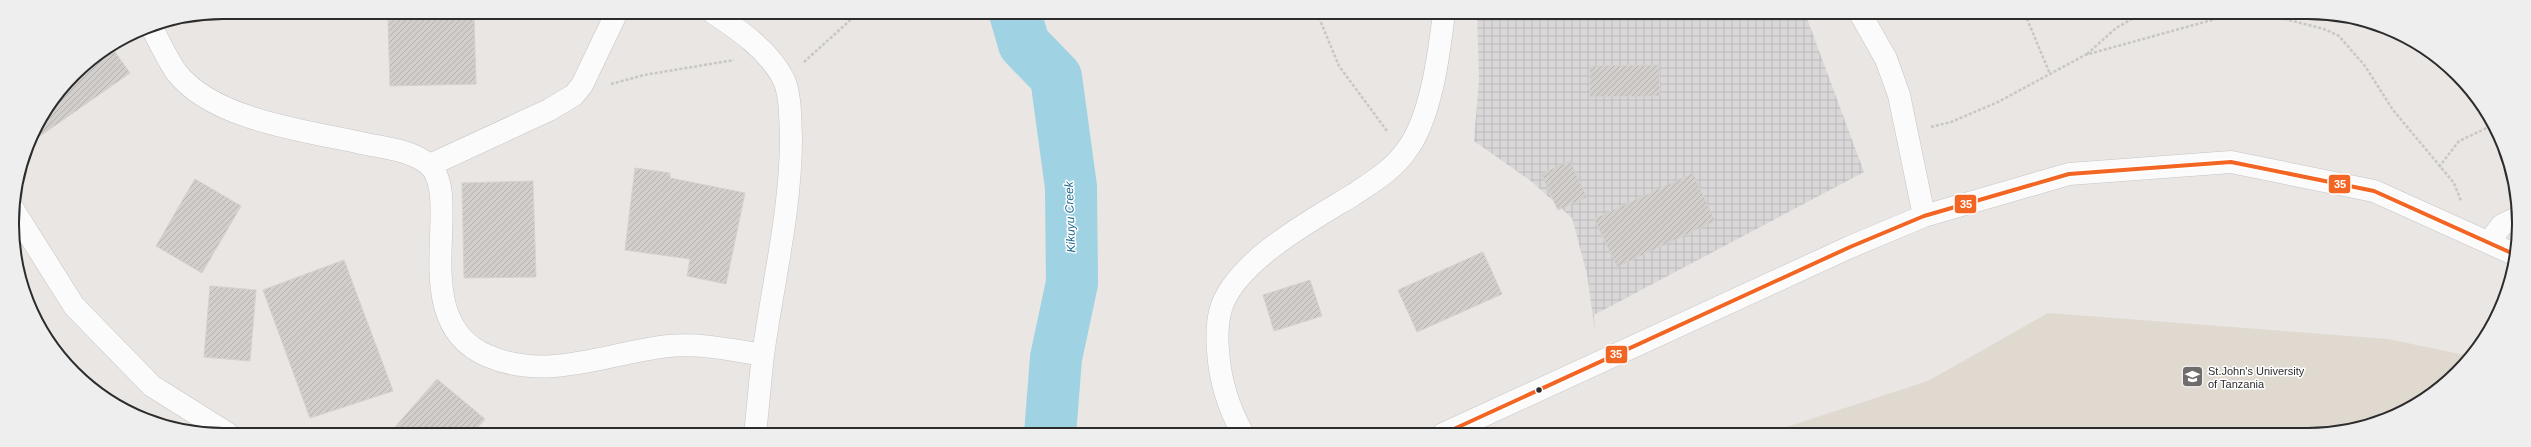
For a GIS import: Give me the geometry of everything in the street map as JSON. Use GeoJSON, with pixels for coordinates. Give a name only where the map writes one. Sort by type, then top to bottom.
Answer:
{"type":"FeatureCollection","features":[{"type":"Feature","properties":{"kind":"street"},"geometry":{"type":"LineString","coordinates":[[430,165],[549,110],[574,95],[582,85],[614,19]]}},
{"type":"Feature","properties":{"kind":"street"},"geometry":{"type":"LineString","coordinates":[[722,19],[745,35],[763,53],[784,80],[790,109],[791,178],[777,280],[763,355],[756,428]]}},
{"type":"Feature","properties":{"kind":"street"},"geometry":{"type":"LineString","coordinates":[[1240,428],[1230,411],[1220,374],[1216,335],[1220,311],[1228,292],[1250,266],[1288,235],[1381,176],[1406,152],[1420,130],[1424,116],[1443,19]]}},
{"type":"Feature","properties":{"kind":"street"},"geometry":{"type":"LineString","coordinates":[[1863,19],[1886,59],[1899,95],[1924,216]]}},
{"type":"Feature","properties":{"kind":"street"},"geometry":{"type":"LineString","coordinates":[[154,31],[177,72],[204,96],[222,106],[258,119],[400,152],[430,165],[441,185],[440,273],[444,300],[459,333],[486,356],[528,367],[581,363],[628,352],[671,346],[704,346],[763,355]]}},
{"type":"Feature","properties":{"kind":"street"},"geometry":{"type":"LineString","coordinates":[[1456,428],[1850,246],[1924,216],[2069,174],[2231,162],[2374,191],[2510,252]]}},
{"type":"Feature","properties":{"kind":"street"},"geometry":{"type":"LineString","coordinates":[[19,219],[74,306],[152,386],[219,428]]}},
{"type":"Feature","properties":{"kind":"street"},"geometry":{"type":"LineString","coordinates":[[2481,239],[2512,220]]}},
{"type":"Feature","properties":{"kind":"path"},"geometry":{"type":"LineString","coordinates":[[784,80],[850,19]]}},
{"type":"Feature","properties":{"kind":"path"},"geometry":{"type":"LineString","coordinates":[[1319,19],[1339,66],[1375,117],[1406,152]]}},
{"type":"Feature","properties":{"kind":"path"},"geometry":{"type":"LineString","coordinates":[[2027,19],[2050,74]]}},
{"type":"Feature","properties":{"kind":"path"},"geometry":{"type":"LineString","coordinates":[[1906,134],[1951,122],[1998,102],[2085,55],[2116,28],[2132,19]]}},
{"type":"Feature","properties":{"kind":"path"},"geometry":{"type":"LineString","coordinates":[[2085,55],[2215,19]]}},
{"type":"Feature","properties":{"kind":"path"},"geometry":{"type":"LineString","coordinates":[[2285,19],[2324,28],[2339,36],[2354,54],[2393,110],[2439,167],[2454,183],[2481,239]]}},
{"type":"Feature","properties":{"kind":"path"},"geometry":{"type":"LineString","coordinates":[[574,95],[644,75],[707,66],[763,53]]}},
{"type":"Feature","properties":{"kind":"path"},"geometry":{"type":"LineString","coordinates":[[2439,167],[2458,141],[2488,127]]}},
{"type":"Feature","properties":{"kind":"shaded area"},"geometry":{"type":"Polygon","coordinates":[[[1477,19],[1807,19],[1864,172],[1594,315],[1595,332],[1587,274],[1572,218],[1531,181],[1474,141],[1479,79],[1477,19]]]}},
{"type":"Feature","properties":{"kind":"shaded area","name":"St.John's University of Tanzania"},"geometry":{"type":"Polygon","coordinates":[[[2048,313],[2388,339],[2464,355],[2432,386],[2410,401],[2386,412],[2360,421],[2321,428],[1783,428],[1928,381],[2048,313]]]}},
{"type":"Feature","properties":{"kind":"building"},"geometry":{"type":"Polygon","coordinates":[[[474,19],[476,84],[390,86],[388,20],[474,19]]]}},
{"type":"Feature","properties":{"kind":"building"},"geometry":{"type":"Polygon","coordinates":[[[114,51],[130,73],[38,137],[46,121],[61,99],[79,79],[110,53],[114,51]]]}},
{"type":"Feature","properties":{"kind":"building"},"geometry":{"type":"Polygon","coordinates":[[[1659,65],[1660,96],[1590,97],[1590,66],[1659,65]]]}},
{"type":"Feature","properties":{"kind":"building"},"geometry":{"type":"Polygon","coordinates":[[[1570,161],[1587,197],[1558,210],[1541,174],[1570,161]]]}},
{"type":"Feature","properties":{"kind":"building"},"geometry":{"type":"Polygon","coordinates":[[[635,168],[670,173],[670,178],[745,193],[726,284],[687,276],[690,259],[625,250],[635,168]]]}},
{"type":"Feature","properties":{"kind":"building"},"geometry":{"type":"Polygon","coordinates":[[[1693,173],[1715,221],[1617,267],[1594,219],[1693,173]]]}},
{"type":"Feature","properties":{"kind":"building"},"geometry":{"type":"Polygon","coordinates":[[[195,179],[241,206],[202,273],[156,246],[195,179]]]}},
{"type":"Feature","properties":{"kind":"building"},"geometry":{"type":"Polygon","coordinates":[[[533,181],[536,277],[464,278],[462,183],[533,181]]]}},
{"type":"Feature","properties":{"kind":"building"},"geometry":{"type":"Polygon","coordinates":[[[1483,252],[1502,294],[1417,332],[1398,290],[1483,252]]]}},
{"type":"Feature","properties":{"kind":"building"},"geometry":{"type":"Polygon","coordinates":[[[344,260],[393,391],[310,418],[263,290],[344,260]]]}},
{"type":"Feature","properties":{"kind":"building"},"geometry":{"type":"Polygon","coordinates":[[[1310,280],[1322,316],[1274,331],[1263,295],[1310,280]]]}},
{"type":"Feature","properties":{"kind":"building"},"geometry":{"type":"Polygon","coordinates":[[[210,286],[256,290],[250,361],[204,357],[210,286]]]}},
{"type":"Feature","properties":{"kind":"building"},"geometry":{"type":"Polygon","coordinates":[[[437,379],[485,419],[477,428],[394,428],[437,379]]]}},
{"type":"Feature","properties":{"kind":"waterway","name":"Kikuyu Creek"},"geometry":{"type":"LineString","coordinates":[[1017,19],[1024,44],[1056,77],[1071,187],[1072,283],[1056,358],[1050,428]]}},
{"type":"Feature","properties":{"kind":"transit line","name":"35"},"geometry":{"type":"LineString","coordinates":[[1456,428],[1850,247],[1924,216],[2069,174],[2231,162],[2374,191],[2510,252]]}},
{"type":"Feature","properties":{"kind":"place","name":"St.John's University of Tanzania"},"geometry":{"type":"Point","coordinates":[2193,377]}}]}
